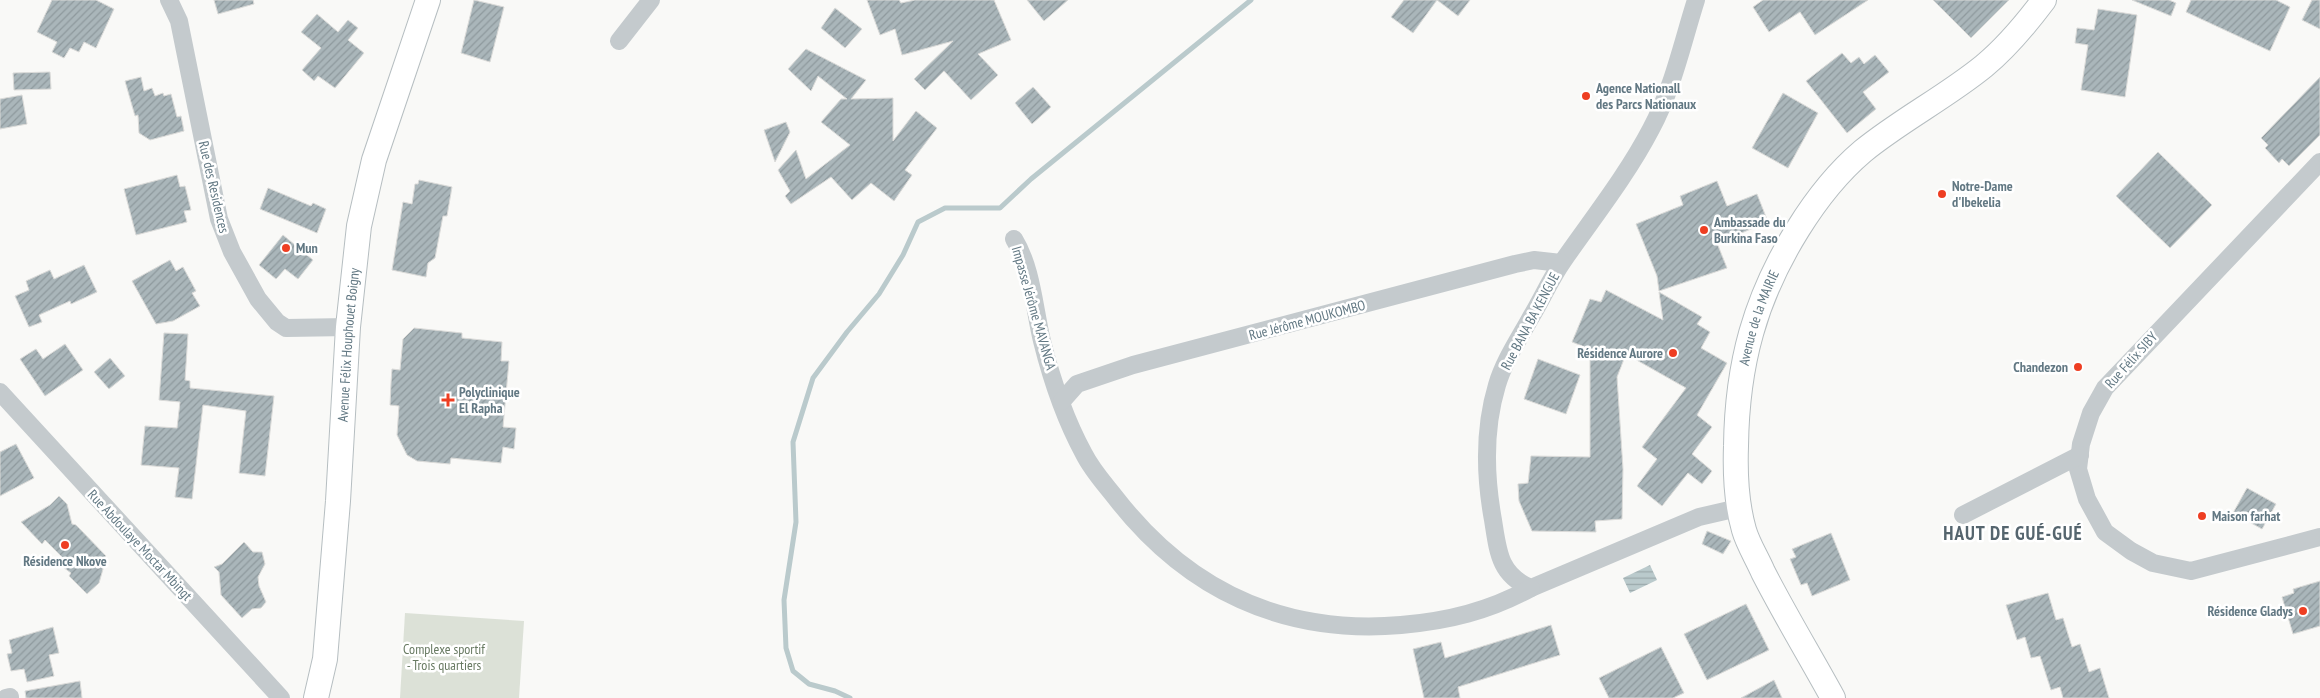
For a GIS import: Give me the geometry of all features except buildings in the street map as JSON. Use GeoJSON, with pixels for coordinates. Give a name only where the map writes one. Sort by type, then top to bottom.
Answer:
{"type":"FeatureCollection","features":[{"type":"Feature","properties":{"kind":"main road","name":"Avenue Félix Houphouet Boigny"},"geometry":{"type":"LineString","coordinates":[[316,698],[326,649],[338,501],[348,327],[359,226],[367,184],[428,0]]}},
{"type":"Feature","properties":{"kind":"main road","name":"Avenue de la MAIRIE"},"geometry":{"type":"LineString","coordinates":[[1833,698],[1770,586],[1744,533],[1738,508],[1736,432],[1743,365],[1756,314],[1766,287],[1782,255],[1819,198],[1838,175],[1863,151],[1985,65],[2008,44],[2044,0]]}},
{"type":"Feature","properties":{"kind":"street","name":"Rue des Residences"},"geometry":{"type":"LineString","coordinates":[[169,0],[179,21],[219,219],[240,268],[258,300],[277,322],[286,328],[348,327]]}},
{"type":"Feature","properties":{"kind":"street"},"geometry":{"type":"LineString","coordinates":[[619,41],[651,0]]}},
{"type":"Feature","properties":{"kind":"street","name":"Rue BANA BA KENGUE"},"geometry":{"type":"LineString","coordinates":[[1530,588],[1516,582],[1506,570],[1498,546],[1488,477],[1487,440],[1497,384],[1505,363],[1561,263],[1650,130],[1671,86],[1696,0]]}},
{"type":"Feature","properties":{"kind":"street","name":"Rue Félix SIBY"},"geometry":{"type":"LineString","coordinates":[[2320,162],[2105,388],[2091,413],[2078,470],[2087,499],[2105,532],[2131,551],[2152,563],[2191,571],[2320,537]]}},
{"type":"Feature","properties":{"kind":"street","name":"Impasse Jérôme MAVANGA"},"geometry":{"type":"LineString","coordinates":[[1014,239],[1023,257],[1042,342],[1062,401],[1084,454],[1126,512],[1150,538],[1196,575],[1252,605],[1281,615],[1324,625],[1386,626],[1457,618],[1498,604],[1530,588]]}},
{"type":"Feature","properties":{"kind":"street","name":"Rue Jérôme MOUKOMBO"},"geometry":{"type":"LineString","coordinates":[[1062,401],[1077,384],[1133,365],[1515,264],[1534,260],[1561,263]]}},
{"type":"Feature","properties":{"kind":"street","name":"Rue Abdoulaye Moctar Mbingt"},"geometry":{"type":"LineString","coordinates":[[0,392],[281,698]]}},
{"type":"Feature","properties":{"kind":"street"},"geometry":{"type":"LineString","coordinates":[[1962,515],[2080,455]]}},
{"type":"Feature","properties":{"kind":"street"},"geometry":{"type":"LineString","coordinates":[[1530,588],[1699,517],[1738,508]]}},
{"type":"Feature","properties":{"kind":"green space","name":"Complexe sportif - Trois quartiers"},"geometry":{"type":"Polygon","coordinates":[[[405,613],[524,621],[519,698],[400,698],[405,613]]]}},
{"type":"Feature","properties":{"kind":"shaded area"},"geometry":{"type":"Polygon","coordinates":[[[1650,565],[1657,580],[1630,593],[1623,578],[1650,565]]]}},
{"type":"Feature","properties":{"kind":"waterway"},"geometry":{"type":"LineString","coordinates":[[850,698],[835,691],[809,684],[793,671],[786,648],[784,600],[796,522],[793,442],[813,378],[847,332],[879,294],[903,255],[918,222],[945,208],[1000,208],[1031,179],[1251,0]]}},
{"type":"Feature","properties":{"kind":"place","name":"Agence Nationall des Parcs Nationaux"},"geometry":{"type":"Point","coordinates":[1586,96]}},
{"type":"Feature","properties":{"kind":"place","name":"Notre-Dame d'Ibekelia"},"geometry":{"type":"Point","coordinates":[1942,194]}},
{"type":"Feature","properties":{"kind":"place","name":"Ambassade du Burkina Faso"},"geometry":{"type":"Point","coordinates":[1704,230]}},
{"type":"Feature","properties":{"kind":"place","name":"Mun"},"geometry":{"type":"Point","coordinates":[286,248]}},
{"type":"Feature","properties":{"kind":"place","name":"Résidence Aurore"},"geometry":{"type":"Point","coordinates":[1673,353]}},
{"type":"Feature","properties":{"kind":"place","name":"Chandezon"},"geometry":{"type":"Point","coordinates":[2078,367]}},
{"type":"Feature","properties":{"kind":"place","name":"Polyclinique El Rapha"},"geometry":{"type":"Point","coordinates":[448,400]}},
{"type":"Feature","properties":{"kind":"place","name":"Maison farhat"},"geometry":{"type":"Point","coordinates":[2202,516]}},
{"type":"Feature","properties":{"kind":"place","name":"Résidence Nkove"},"geometry":{"type":"Point","coordinates":[65,545]}},
{"type":"Feature","properties":{"kind":"place","name":"Résidence Gladys"},"geometry":{"type":"Point","coordinates":[2303,611]}},
{"type":"Feature","properties":{"kind":"district","name":"HAUT DE GUÉ-GUÉ"},"geometry":{"type":"Point","coordinates":[2013,533]}}]}
